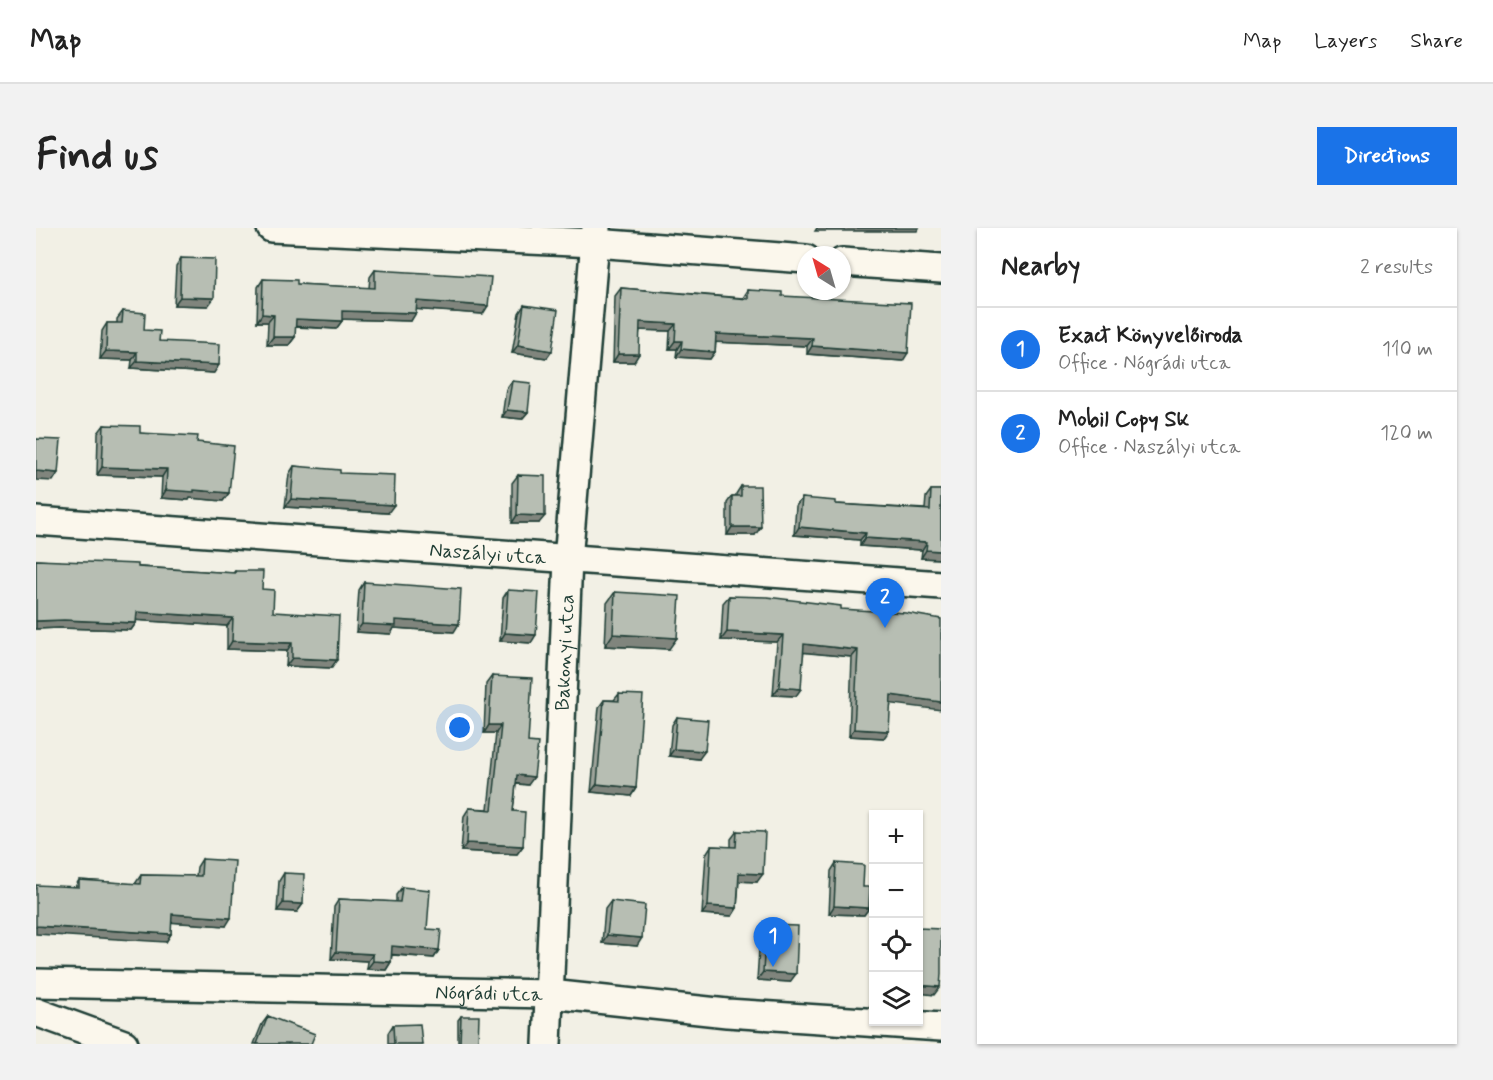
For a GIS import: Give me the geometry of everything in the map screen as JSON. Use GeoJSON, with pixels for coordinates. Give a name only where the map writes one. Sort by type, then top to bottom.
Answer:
{"type":"FeatureCollection","features":[{"type":"Feature","properties":{"kind":"street"},"geometry":{"type":"LineString","coordinates":[[271,228],[595,236],[797,258]]}},
{"type":"Feature","properties":{"kind":"street","name":"Bakonyi utca"},"geometry":{"type":"LineString","coordinates":[[547,1044],[568,560],[595,236]]}},
{"type":"Feature","properties":{"kind":"street"},"geometry":{"type":"LineString","coordinates":[[851,262],[941,269]]}},
{"type":"Feature","properties":{"kind":"street","name":"Naszályi utca"},"geometry":{"type":"LineString","coordinates":[[36,521],[941,585]]}},
{"type":"Feature","properties":{"kind":"street","name":"Nógrádi utca"},"geometry":{"type":"LineString","coordinates":[[36,983],[550,994],[727,1013],[941,1027]]}},
{"type":"Feature","properties":{"kind":"street"},"geometry":{"type":"LineString","coordinates":[[36,1012],[124,1044]]}},
{"type":"Feature","properties":{"kind":"building"},"geometry":{"type":"Polygon","coordinates":[[[181,258],[215,259],[214,298],[180,297],[181,258]]]}},
{"type":"Feature","properties":{"kind":"building"},"geometry":{"type":"Polygon","coordinates":[[[375,270],[491,277],[488,306],[417,301],[416,313],[342,311],[342,321],[296,319],[295,337],[273,337],[274,315],[262,314],[263,279],[297,280],[297,284],[375,288],[375,270]]]}},
{"type":"Feature","properties":{"kind":"building"},"geometry":{"type":"Polygon","coordinates":[[[621,288],[748,299],[748,290],[782,292],[782,296],[797,297],[797,300],[911,303],[908,353],[812,346],[813,338],[716,334],[715,352],[681,349],[682,341],[675,341],[676,324],[640,322],[639,354],[618,354],[621,288]]]}},
{"type":"Feature","properties":{"kind":"building"},"geometry":{"type":"Polygon","coordinates":[[[524,305],[558,310],[552,351],[518,345],[524,305]]]}},
{"type":"Feature","properties":{"kind":"building"},"geometry":{"type":"Polygon","coordinates":[[[123,311],[145,313],[144,330],[160,331],[159,341],[220,344],[219,365],[137,361],[137,352],[106,351],[107,323],[122,323],[123,311]]]}},
{"type":"Feature","properties":{"kind":"building"},"geometry":{"type":"Polygon","coordinates":[[[512,381],[531,383],[528,412],[507,410],[512,381]]]}},
{"type":"Feature","properties":{"kind":"building"},"geometry":{"type":"Polygon","coordinates":[[[104,425],[140,426],[140,433],[198,436],[197,442],[234,446],[229,493],[166,490],[167,469],[102,467],[104,425]]]}},
{"type":"Feature","properties":{"kind":"building"},"geometry":{"type":"Polygon","coordinates":[[[36,439],[61,440],[58,473],[36,471],[36,439]]]}},
{"type":"Feature","properties":{"kind":"building"},"geometry":{"type":"Polygon","coordinates":[[[294,466],[340,470],[340,473],[395,475],[394,505],[291,499],[294,466]]]}},
{"type":"Feature","properties":{"kind":"building"},"geometry":{"type":"Polygon","coordinates":[[[518,475],[545,476],[545,516],[517,515],[518,475]]]}},
{"type":"Feature","properties":{"kind":"building"},"geometry":{"type":"Polygon","coordinates":[[[741,486],[760,486],[761,527],[732,527],[732,496],[741,496],[741,486]]]}},
{"type":"Feature","properties":{"kind":"building"},"geometry":{"type":"Polygon","coordinates":[[[931,490],[941,490],[941,551],[926,550],[927,542],[865,538],[866,533],[799,527],[802,498],[836,501],[836,504],[930,510],[931,490]]]}},
{"type":"Feature","properties":{"kind":"building"},"geometry":{"type":"Polygon","coordinates":[[[36,560],[138,564],[138,567],[235,573],[235,571],[263,571],[262,589],[274,590],[273,612],[339,616],[337,660],[292,658],[292,643],[232,641],[233,618],[137,612],[136,623],[36,621],[36,560]]]}},
{"type":"Feature","properties":{"kind":"building"},"geometry":{"type":"Polygon","coordinates":[[[364,582],[461,589],[459,624],[396,620],[396,626],[362,624],[364,582]]]}},
{"type":"Feature","properties":{"kind":"building"},"geometry":{"type":"Polygon","coordinates":[[[508,590],[539,592],[536,635],[505,633],[508,590]]]}},
{"type":"Feature","properties":{"kind":"building"},"geometry":{"type":"Polygon","coordinates":[[[615,592],[680,596],[677,638],[613,634],[615,592]]]}},
{"type":"Feature","properties":{"kind":"building"},"geometry":{"type":"Polygon","coordinates":[[[729,596],[767,597],[841,606],[841,609],[906,613],[941,619],[941,702],[891,695],[889,731],[854,729],[858,650],[804,644],[801,689],[779,687],[783,635],[727,632],[729,596]]]}},
{"type":"Feature","properties":{"kind":"building"},"geometry":{"type":"Polygon","coordinates":[[[492,676],[532,678],[528,742],[538,743],[534,777],[517,775],[513,811],[525,812],[523,846],[467,843],[469,808],[492,810],[501,725],[489,725],[492,676]]]}},
{"type":"Feature","properties":{"kind":"building"},"geometry":{"type":"Polygon","coordinates":[[[619,694],[643,695],[636,788],[597,784],[604,700],[619,701],[619,694]]]}},
{"type":"Feature","properties":{"kind":"building"},"geometry":{"type":"Polygon","coordinates":[[[677,717],[708,720],[705,751],[674,749],[677,717]]]}},
{"type":"Feature","properties":{"kind":"building"},"geometry":{"type":"Polygon","coordinates":[[[737,831],[765,832],[763,874],[739,873],[737,908],[708,906],[711,846],[736,847],[737,831]]]}},
{"type":"Feature","properties":{"kind":"building"},"geometry":{"type":"Polygon","coordinates":[[[202,859],[235,861],[231,918],[172,914],[171,934],[36,926],[36,885],[79,887],[79,880],[140,884],[141,875],[201,876],[202,859]]]}},
{"type":"Feature","properties":{"kind":"building"},"geometry":{"type":"Polygon","coordinates":[[[836,863],[864,865],[863,887],[869,887],[869,908],[834,906],[836,863]]]}},
{"type":"Feature","properties":{"kind":"building"},"geometry":{"type":"Polygon","coordinates":[[[284,873],[304,874],[303,904],[283,903],[284,873]]]}},
{"type":"Feature","properties":{"kind":"building"},"geometry":{"type":"Polygon","coordinates":[[[402,887],[430,890],[427,929],[441,930],[439,950],[392,946],[391,962],[373,961],[373,954],[336,952],[339,899],[400,902],[402,887]]]}},
{"type":"Feature","properties":{"kind":"building"},"geometry":{"type":"Polygon","coordinates":[[[611,901],[645,905],[642,938],[607,935],[611,901]]]}},
{"type":"Feature","properties":{"kind":"building"},"geometry":{"type":"Polygon","coordinates":[[[766,925],[798,926],[796,974],[763,972],[766,925]]]}},
{"type":"Feature","properties":{"kind":"building"},"geometry":{"type":"Polygon","coordinates":[[[923,928],[941,929],[940,987],[923,985],[923,928]]]}},
{"type":"Feature","properties":{"kind":"building"},"geometry":{"type":"Polygon","coordinates":[[[268,1016],[315,1034],[311,1044],[257,1044],[268,1016]]]}},
{"type":"Feature","properties":{"kind":"building"},"geometry":{"type":"Polygon","coordinates":[[[461,1016],[479,1016],[478,1044],[460,1044],[461,1016]]]}},
{"type":"Feature","properties":{"kind":"building"},"geometry":{"type":"Polygon","coordinates":[[[420,1024],[422,1044],[394,1044],[393,1025],[420,1024]]]}},
{"type":"Feature","properties":{"kind":"place","name":"Mobil Copy Sk"},"geometry":{"type":"Point","coordinates":[885,628]}},
{"type":"Feature","properties":{"kind":"place","name":"Exact Könyvelőiroda"},"geometry":{"type":"Point","coordinates":[773,967]}}]}
